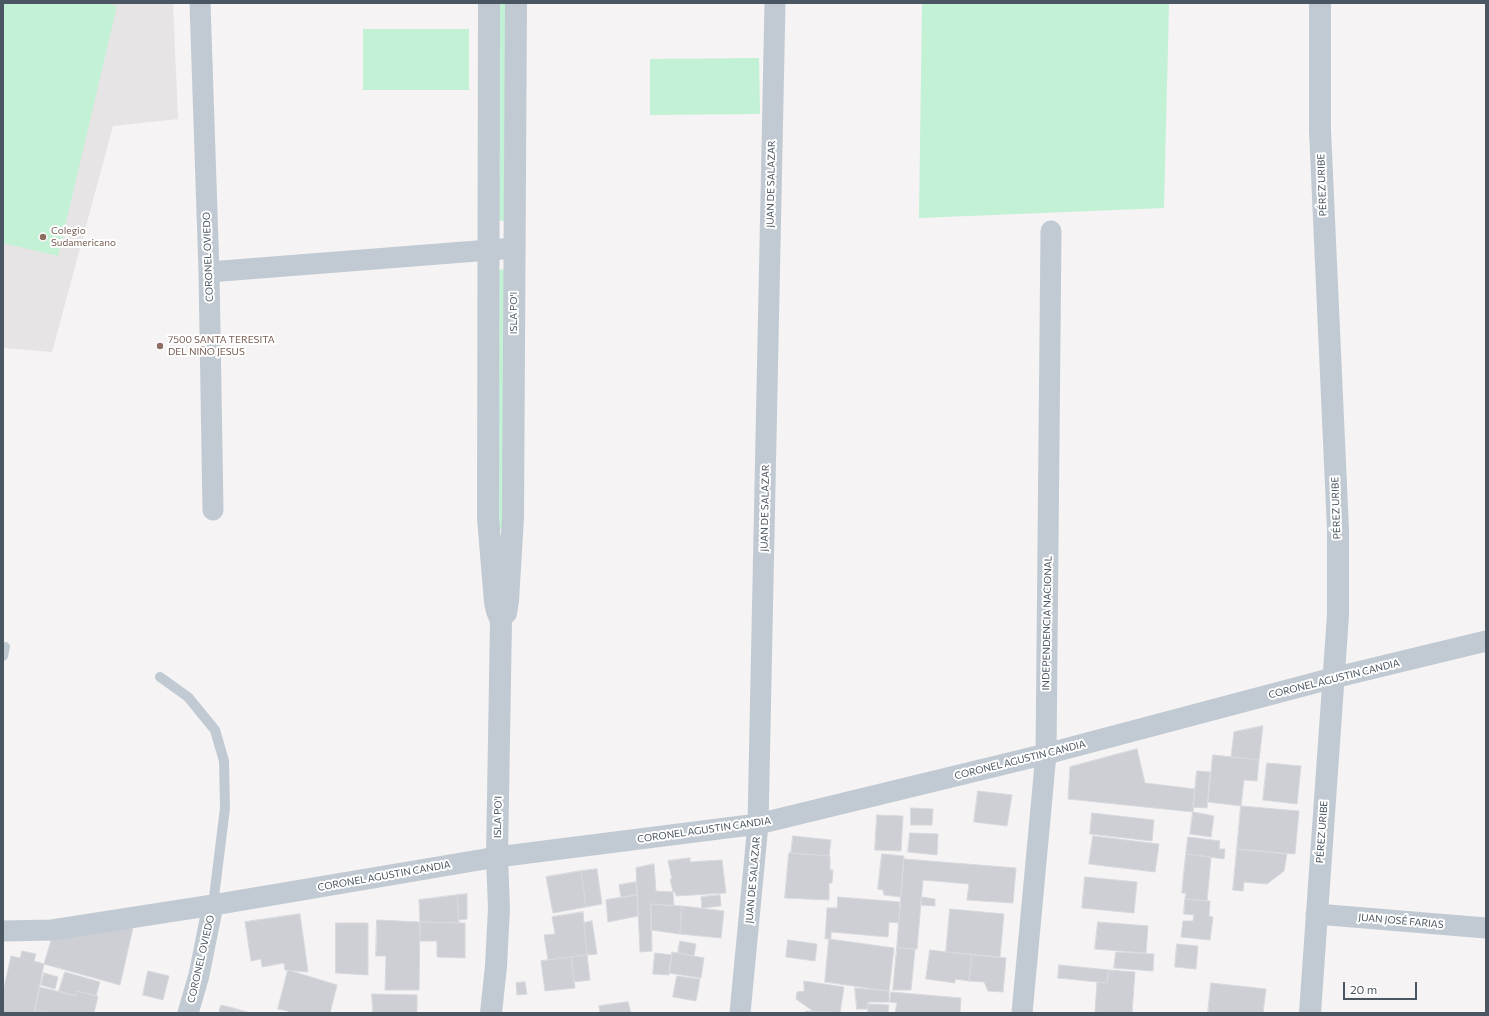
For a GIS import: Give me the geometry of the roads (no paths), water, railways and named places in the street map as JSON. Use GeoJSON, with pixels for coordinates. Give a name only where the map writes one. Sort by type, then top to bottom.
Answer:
{"type":"FeatureCollection","features":[{"type":"Feature","properties":{"kind":"street","name":"CORONEL OVIEDO"},"geometry":{"type":"LineString","coordinates":[[200,3],[209,272],[213,510]]}},
{"type":"Feature","properties":{"kind":"street","name":"ISLA PO'I"},"geometry":{"type":"LineString","coordinates":[[489,3],[488,518],[495,602],[501,621],[497,857],[500,908],[491,1013]]}},
{"type":"Feature","properties":{"kind":"street","name":"ISLA PO'I"},"geometry":{"type":"LineString","coordinates":[[501,621],[507,610],[513,517],[516,3]]}},
{"type":"Feature","properties":{"kind":"street","name":"JUAN DE SALAZAR"},"geometry":{"type":"LineString","coordinates":[[740,1013],[758,824],[775,3]]}},
{"type":"Feature","properties":{"kind":"street","name":"PÉREZ URIBE"},"geometry":{"type":"LineString","coordinates":[[1310,1013],[1338,615],[1338,530],[1320,130],[1320,3]]}},
{"type":"Feature","properties":{"kind":"street","name":"INDEPENDENCIA NACIONAL"},"geometry":{"type":"LineString","coordinates":[[1022,1013],[1046,754],[1051,231]]}},
{"type":"Feature","properties":{"kind":"street"},"geometry":{"type":"LineString","coordinates":[[209,272],[515,248]]}},
{"type":"Feature","properties":{"kind":"street","name":"CORONEL AGUSTIN CANDIA"},"geometry":{"type":"LineString","coordinates":[[3,932],[52,930],[213,905],[497,857],[758,824],[1046,754],[1333,678],[1486,641]]}},
{"type":"Feature","properties":{"kind":"street","name":"CORONEL OVIEDO"},"geometry":{"type":"LineString","coordinates":[[188,1013],[199,975],[213,905]]}},
{"type":"Feature","properties":{"kind":"street","name":"JUAN JOSÉ FARIAS"},"geometry":{"type":"LineString","coordinates":[[1316,914],[1486,928]]}},
{"type":"Feature","properties":{"kind":"lane"},"geometry":{"type":"LineString","coordinates":[[160,677],[188,698],[215,730],[224,761],[225,808],[213,905]]}},
{"type":"Feature","properties":{"kind":"place","name":"Colegio Sudamericano"},"geometry":{"type":"Point","coordinates":[43,237]}},
{"type":"Feature","properties":{"kind":"place","name":"7500 SANTA TERESITA DEL NIÑO JESUS"},"geometry":{"type":"Point","coordinates":[160,346]}}]}
